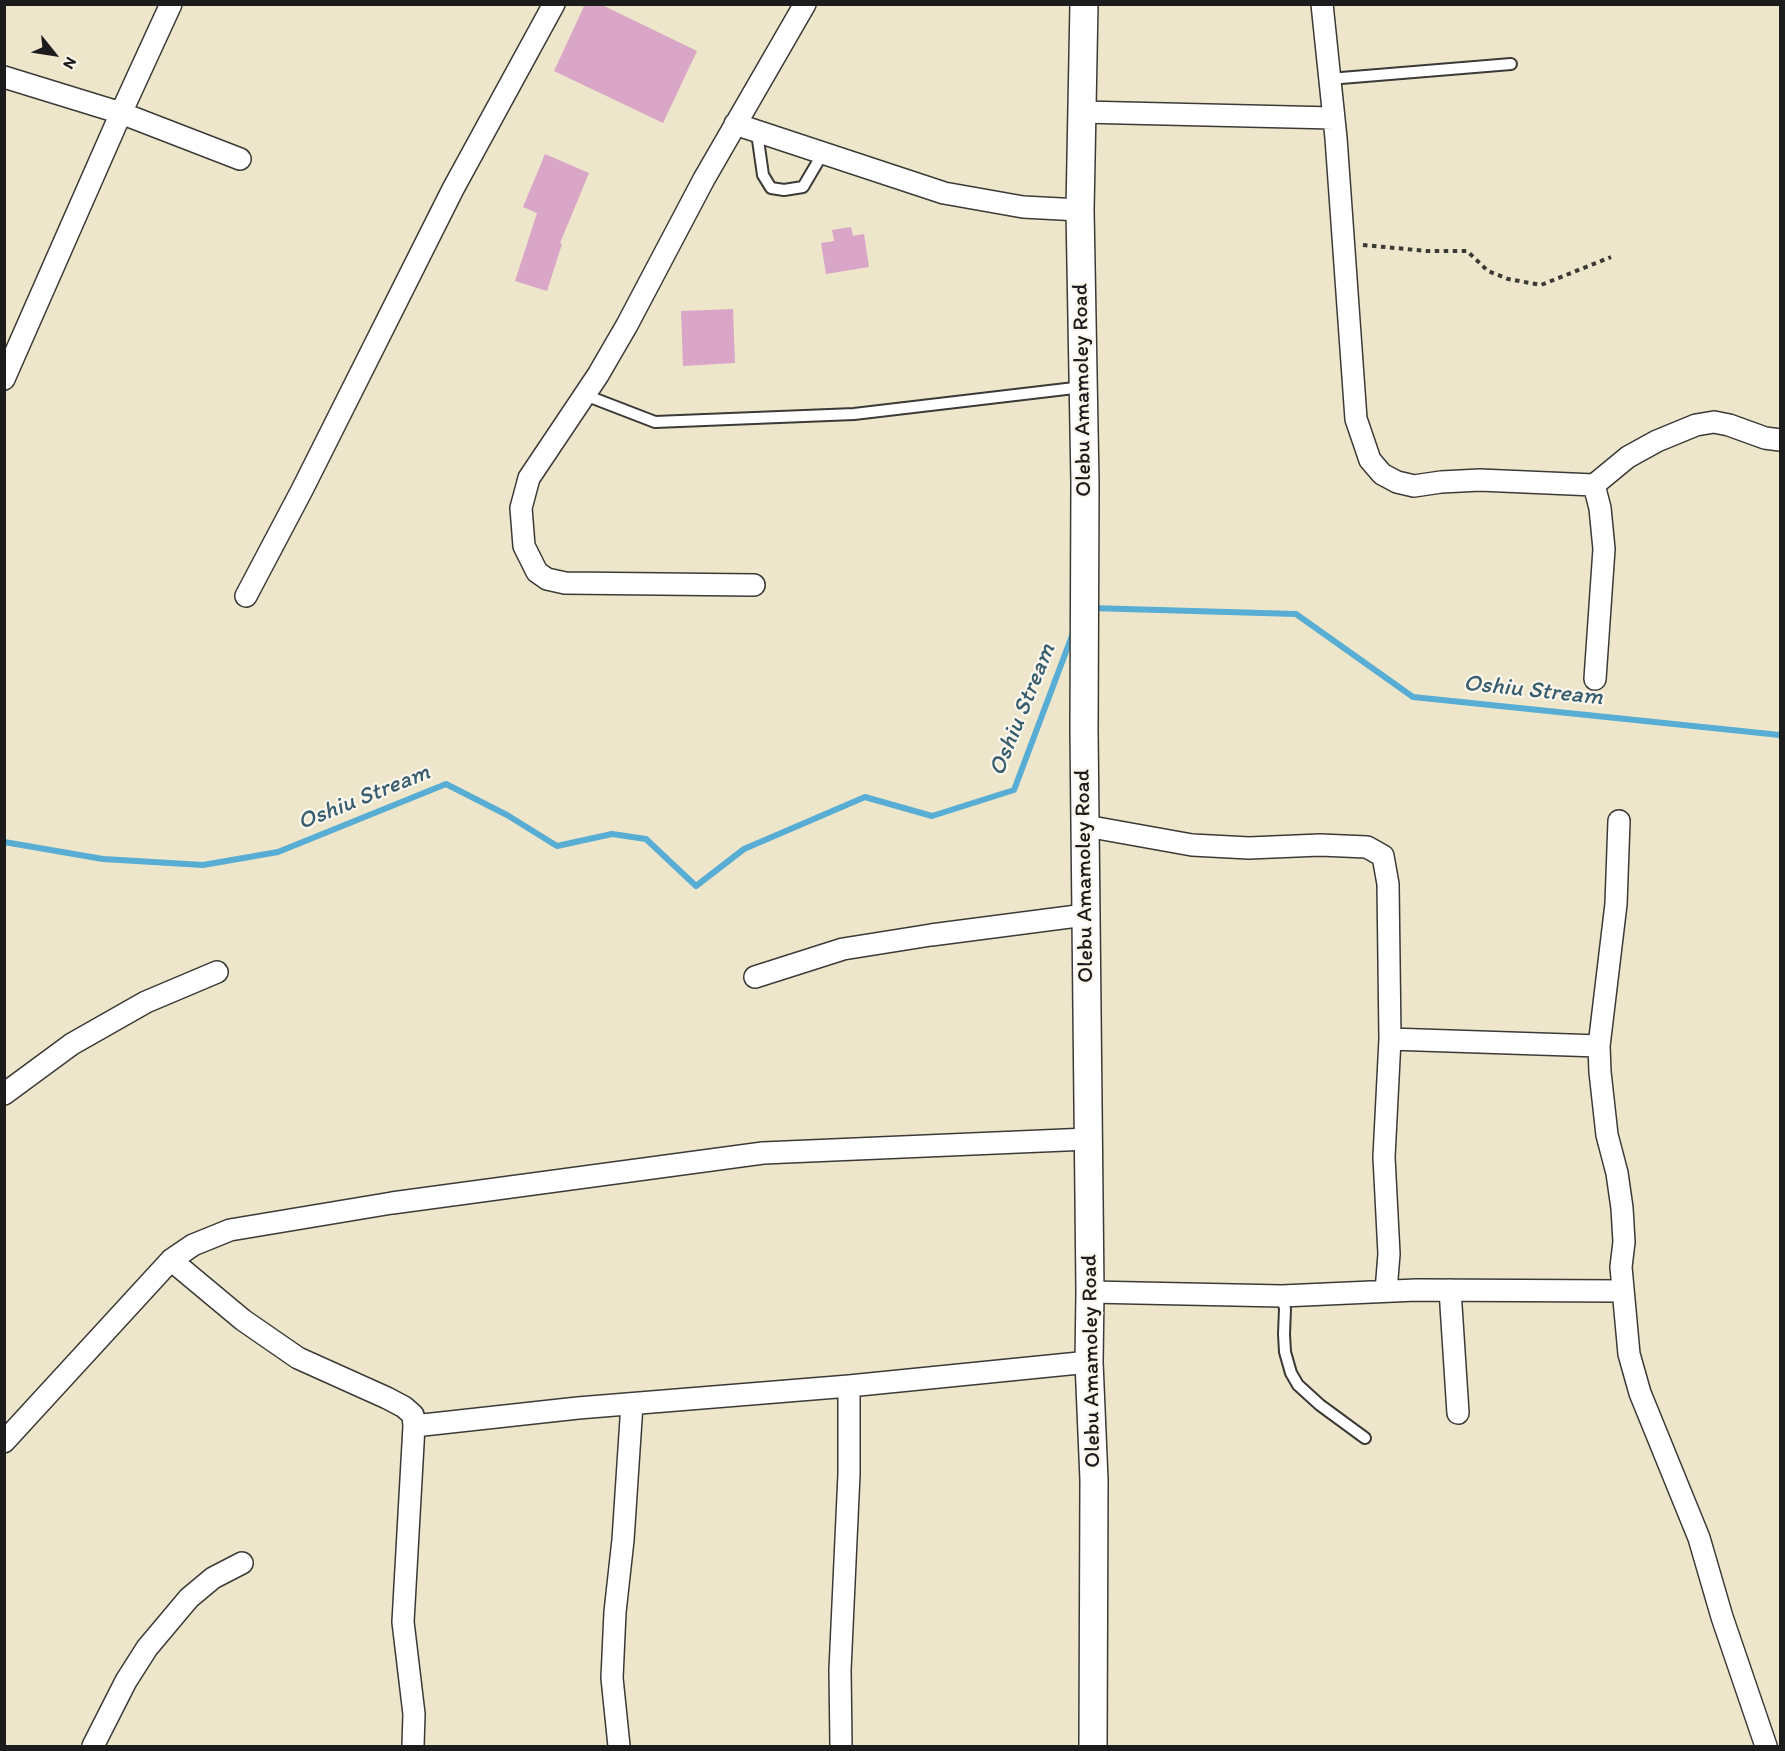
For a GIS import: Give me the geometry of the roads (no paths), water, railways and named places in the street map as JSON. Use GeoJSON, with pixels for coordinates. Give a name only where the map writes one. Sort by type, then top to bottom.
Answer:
{"type":"FeatureCollection","features":[{"type":"Feature","properties":{"kind":"street"},"geometry":{"type":"LineString","coordinates":[[4,379],[38,297],[171,4]]}},
{"type":"Feature","properties":{"kind":"street"},"geometry":{"type":"LineString","coordinates":[[246,596],[302,490],[453,189],[554,4]]}},
{"type":"Feature","properties":{"kind":"street"},"geometry":{"type":"LineString","coordinates":[[754,585],[565,584],[547,579],[537,572],[524,546],[520,508],[529,478],[585,396],[627,325],[735,124],[805,4]]}},
{"type":"Feature","properties":{"kind":"street","name":"Olebu Amamoley Road"},"geometry":{"type":"LineString","coordinates":[[1084,4],[1080,210],[1089,1362],[1094,1480],[1093,1746]]}},
{"type":"Feature","properties":{"kind":"street"},"geometry":{"type":"LineString","coordinates":[[1322,4],[1334,118],[1356,419],[1371,460],[1382,474],[1398,482],[1414,486],[1480,480],[1594,485],[1628,457],[1696,425],[1714,422],[1780,440]]}},
{"type":"Feature","properties":{"kind":"street"},"geometry":{"type":"LineString","coordinates":[[4,77],[121,113],[240,159]]}},
{"type":"Feature","properties":{"kind":"street"},"geometry":{"type":"LineString","coordinates":[[1082,112],[1334,118]]}},
{"type":"Feature","properties":{"kind":"street"},"geometry":{"type":"LineString","coordinates":[[735,124],[944,193],[1023,207],[1080,210]]}},
{"type":"Feature","properties":{"kind":"street"},"geometry":{"type":"LineString","coordinates":[[1594,485],[1600,508],[1604,549],[1595,679]]}},
{"type":"Feature","properties":{"kind":"street"},"geometry":{"type":"LineString","coordinates":[[1618,821],[1616,904],[1599,1046],[1607,1135],[1617,1173],[1622,1208],[1624,1242],[1621,1267],[1622,1291],[1629,1354],[1640,1393],[1699,1538],[1722,1617],[1766,1746]]}},
{"type":"Feature","properties":{"kind":"street"},"geometry":{"type":"LineString","coordinates":[[1086,826],[1192,845],[1249,848],[1367,847],[1383,856],[1388,884],[1390,1039],[1384,1157],[1389,1254],[1386,1292]]}},
{"type":"Feature","properties":{"kind":"street"},"geometry":{"type":"LineString","coordinates":[[755,977],[843,949],[1085,915]]}},
{"type":"Feature","properties":{"kind":"street"},"geometry":{"type":"LineString","coordinates":[[7,1087],[116,1018],[146,1002],[217,972]]}},
{"type":"Feature","properties":{"kind":"street"},"geometry":{"type":"LineString","coordinates":[[1390,1039],[1599,1046]]}},
{"type":"Feature","properties":{"kind":"street"},"geometry":{"type":"LineString","coordinates":[[4,1442],[171,1260],[193,1245],[230,1230],[392,1203],[763,1153],[1088,1139]]}},
{"type":"Feature","properties":{"kind":"street"},"geometry":{"type":"LineString","coordinates":[[171,1260],[243,1320],[298,1358],[387,1398],[408,1410],[412,1415],[414,1426],[403,1622],[414,1714],[413,1746]]}},
{"type":"Feature","properties":{"kind":"street"},"geometry":{"type":"LineString","coordinates":[[1090,1292],[1282,1296],[1450,1290],[1622,1291]]}},
{"type":"Feature","properties":{"kind":"street"},"geometry":{"type":"LineString","coordinates":[[1450,1290],[1458,1413]]}},
{"type":"Feature","properties":{"kind":"street"},"geometry":{"type":"LineString","coordinates":[[414,1426],[1089,1362]]}},
{"type":"Feature","properties":{"kind":"street"},"geometry":{"type":"LineString","coordinates":[[841,1746],[840,1670],[849,1474],[849,1386]]}},
{"type":"Feature","properties":{"kind":"street"},"geometry":{"type":"LineString","coordinates":[[619,1746],[612,1678],[615,1612],[623,1540],[632,1404]]}},
{"type":"Feature","properties":{"kind":"street"},"geometry":{"type":"LineString","coordinates":[[93,1746],[126,1681],[147,1648],[189,1598],[213,1578],[242,1563]]}},
{"type":"Feature","properties":{"kind":"lane"},"geometry":{"type":"LineString","coordinates":[[1329,79],[1511,64]]}},
{"type":"Feature","properties":{"kind":"lane"},"geometry":{"type":"LineString","coordinates":[[757,133],[763,175],[771,188],[784,190],[803,187],[823,153]]}},
{"type":"Feature","properties":{"kind":"lane"},"geometry":{"type":"LineString","coordinates":[[585,396],[656,422],[854,414],[1083,387]]}},
{"type":"Feature","properties":{"kind":"lane"},"geometry":{"type":"LineString","coordinates":[[1282,1296],[1285,1309],[1285,1352],[1291,1373],[1298,1384],[1320,1405],[1365,1438]]}},
{"type":"Feature","properties":{"kind":"waterway","name":"Oshiu Stream"},"geometry":{"type":"LineString","coordinates":[[1090,608],[1296,614],[1413,697],[1780,735]]}},
{"type":"Feature","properties":{"kind":"waterway","name":"Oshiu Stream"},"geometry":{"type":"LineString","coordinates":[[4,842],[103,859],[203,865],[278,852],[446,784],[507,815],[557,846],[612,834],[646,839],[696,886],[744,849],[865,797],[932,816],[1014,790],[1073,633]]}}]}
